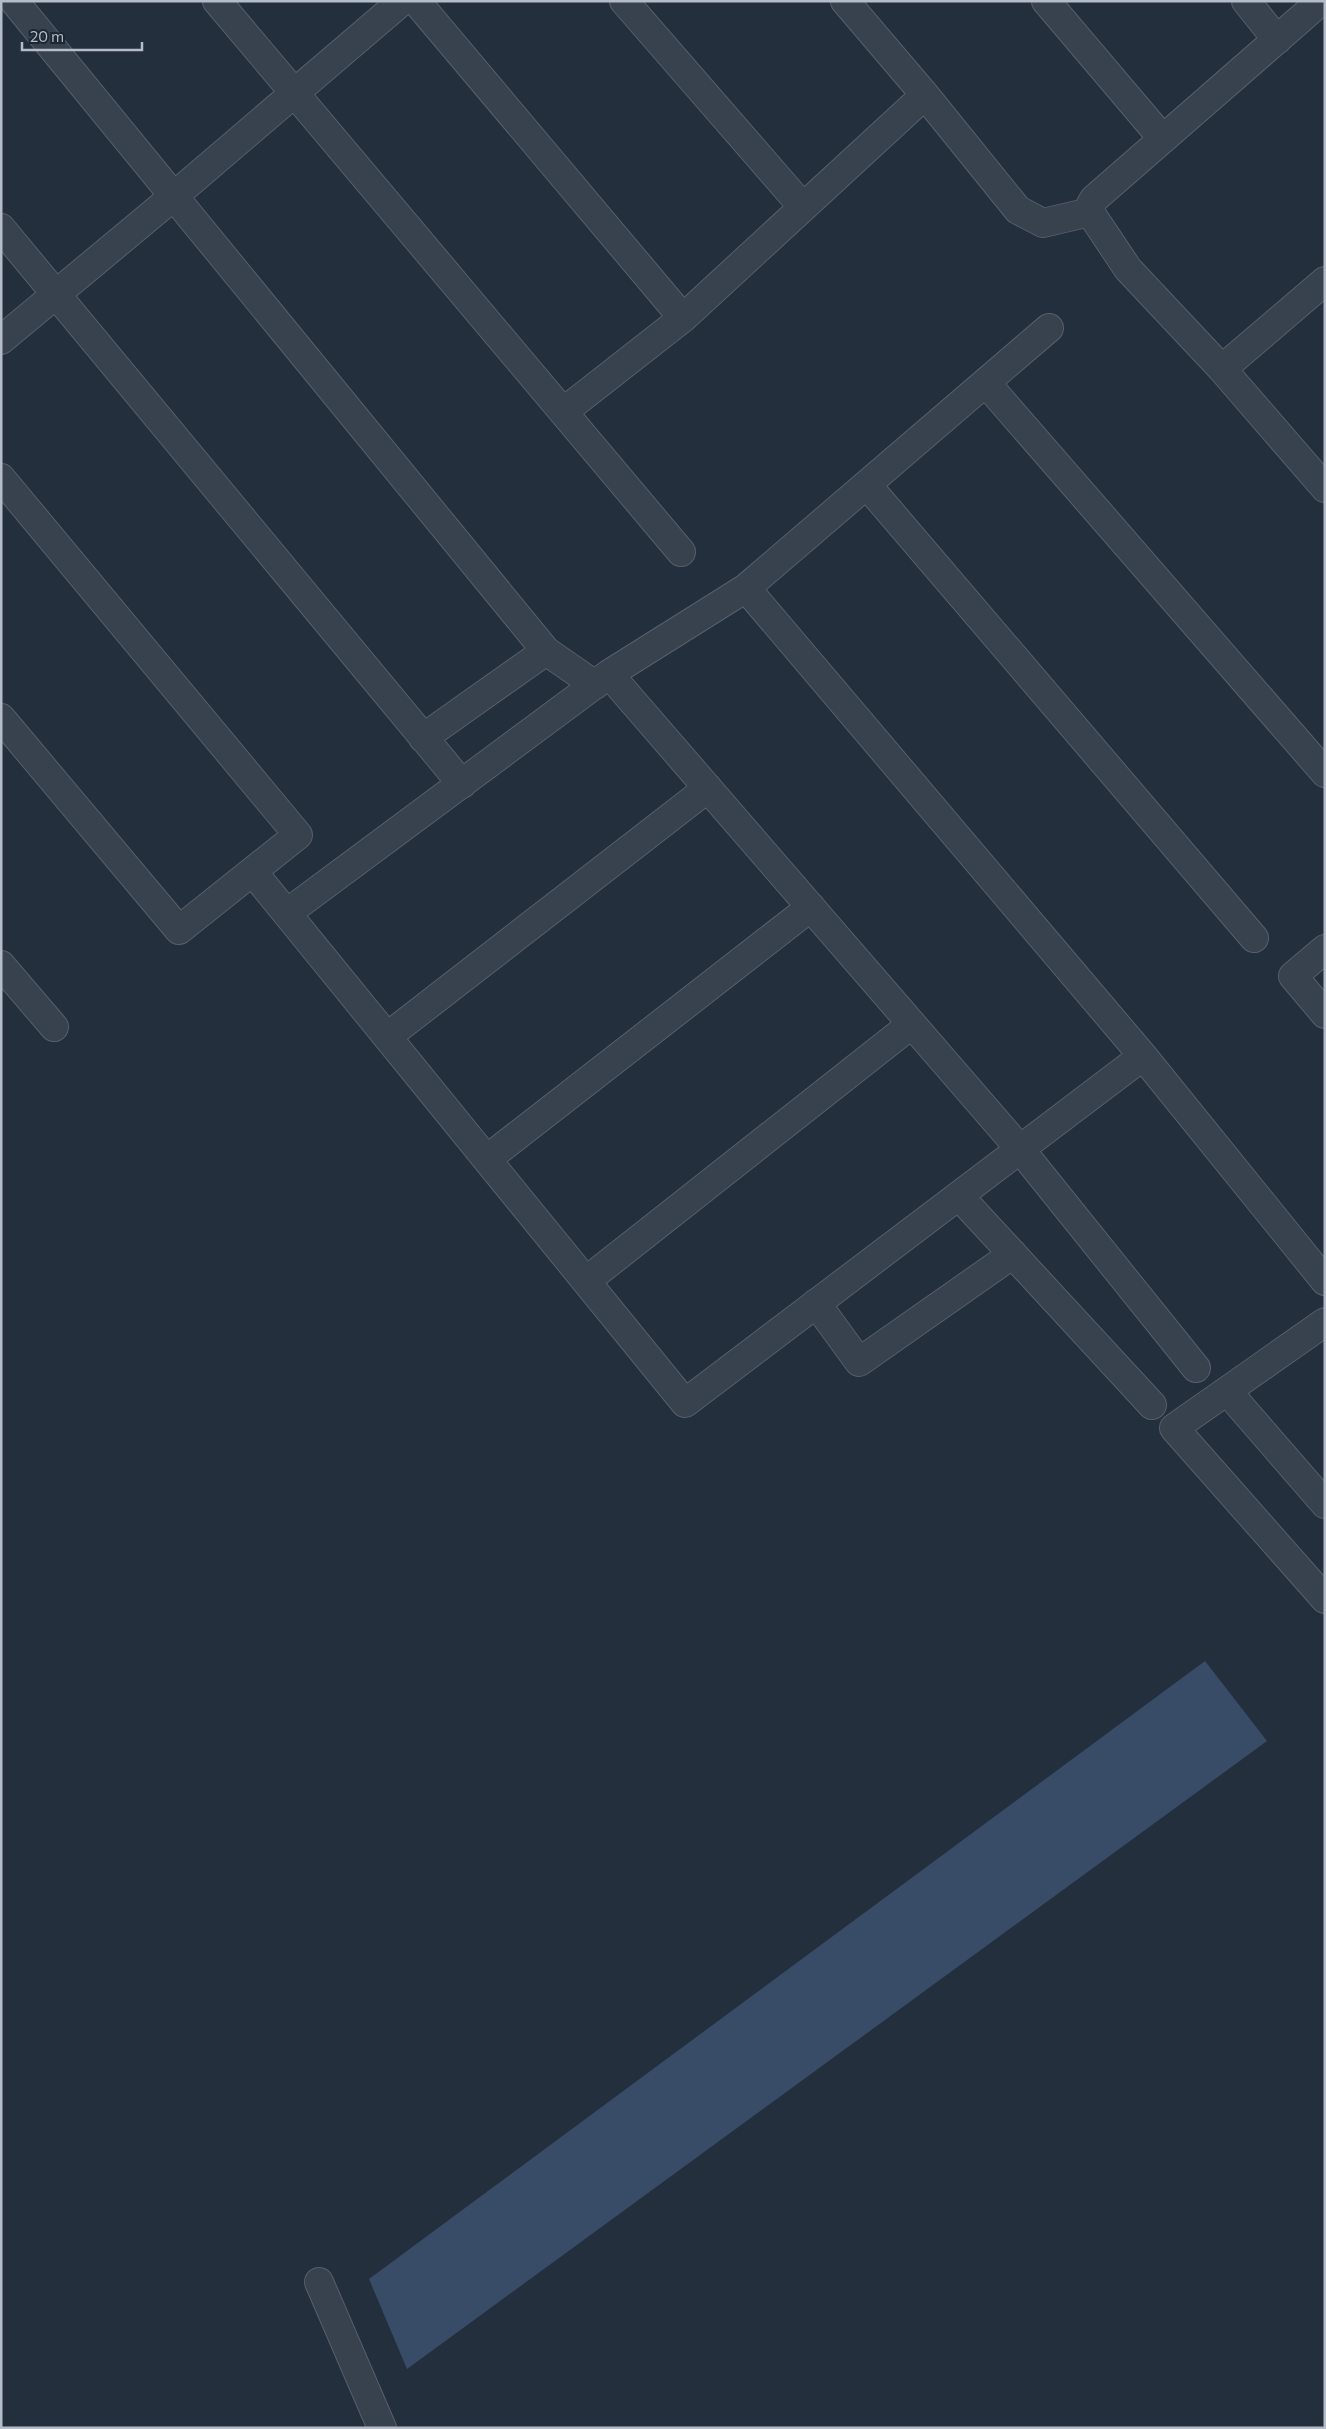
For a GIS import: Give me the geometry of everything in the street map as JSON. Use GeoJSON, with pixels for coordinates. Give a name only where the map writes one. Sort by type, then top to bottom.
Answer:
{"type":"FeatureCollection","features":[{"type":"Feature","properties":{"kind":"street"},"geometry":{"type":"LineString","coordinates":[[14,1],[546,651],[602,679],[708,788],[1020,1149],[1196,1368]]}},
{"type":"Feature","properties":{"kind":"street"},"geometry":{"type":"LineString","coordinates":[[217,1],[680,552]]}},
{"type":"Feature","properties":{"kind":"street"},"geometry":{"type":"LineString","coordinates":[[1,340],[174,196],[402,1]]}},
{"type":"Feature","properties":{"kind":"street"},"geometry":{"type":"LineString","coordinates":[[416,1],[683,318]]}},
{"type":"Feature","properties":{"kind":"street"},"geometry":{"type":"LineString","coordinates":[[624,1],[803,207]]}},
{"type":"Feature","properties":{"kind":"street"},"geometry":{"type":"LineString","coordinates":[[845,1],[925,95],[1018,210],[1043,223],[1090,212]]}},
{"type":"Feature","properties":{"kind":"street"},"geometry":{"type":"LineString","coordinates":[[1046,1],[1163,139]]}},
{"type":"Feature","properties":{"kind":"street"},"geometry":{"type":"LineString","coordinates":[[1246,1],[1277,40]]}},
{"type":"Feature","properties":{"kind":"street"},"geometry":{"type":"LineString","coordinates":[[1321,1],[1094,200],[1090,206],[1090,212],[1128,269],[1222,369],[1325,488]]}},
{"type":"Feature","properties":{"kind":"street"},"geometry":{"type":"LineString","coordinates":[[563,412],[683,318],[925,95]]}},
{"type":"Feature","properties":{"kind":"street"},"geometry":{"type":"LineString","coordinates":[[1,228],[462,784]]}},
{"type":"Feature","properties":{"kind":"street"},"geometry":{"type":"LineString","coordinates":[[1222,369],[1325,281]]}},
{"type":"Feature","properties":{"kind":"street"},"geometry":{"type":"LineString","coordinates":[[287,914],[602,679],[746,588],[1049,328]]}},
{"type":"Feature","properties":{"kind":"street"},"geometry":{"type":"LineString","coordinates":[[986,383],[1325,773]]}},
{"type":"Feature","properties":{"kind":"street"},"geometry":{"type":"LineString","coordinates":[[1,478],[298,835],[179,930],[5,729]]}},
{"type":"Feature","properties":{"kind":"street"},"geometry":{"type":"LineString","coordinates":[[867,484],[1254,938]]}},
{"type":"Feature","properties":{"kind":"street"},"geometry":{"type":"LineString","coordinates":[[746,588],[1143,1056],[1325,1281]]}},
{"type":"Feature","properties":{"kind":"street"},"geometry":{"type":"LineString","coordinates":[[423,738],[546,651]]}},
{"type":"Feature","properties":{"kind":"street"},"geometry":{"type":"LineString","coordinates":[[388,1036],[708,788]]}},
{"type":"Feature","properties":{"kind":"street"},"geometry":{"type":"LineString","coordinates":[[253,872],[685,1402],[1143,1056]]}},
{"type":"Feature","properties":{"kind":"street"},"geometry":{"type":"LineString","coordinates":[[487,1159],[811,907]]}},
{"type":"Feature","properties":{"kind":"street"},"geometry":{"type":"LineString","coordinates":[[1325,949],[1293,976],[1325,1014]]}},
{"type":"Feature","properties":{"kind":"street"},"geometry":{"type":"LineString","coordinates":[[1,964],[54,1027]]}},
{"type":"Feature","properties":{"kind":"street"},"geometry":{"type":"LineString","coordinates":[[586,1281],[912,1024]]}},
{"type":"Feature","properties":{"kind":"street"},"geometry":{"type":"LineString","coordinates":[[959,1196],[1152,1405]]}},
{"type":"Feature","properties":{"kind":"street"},"geometry":{"type":"LineString","coordinates":[[816,1303],[860,1362],[1013,1254]]}},
{"type":"Feature","properties":{"kind":"street"},"geometry":{"type":"LineString","coordinates":[[1325,1322],[1174,1428],[1325,1599]]}},
{"type":"Feature","properties":{"kind":"street"},"geometry":{"type":"LineString","coordinates":[[1227,1391],[1325,1504]]}},
{"type":"Feature","properties":{"kind":"street"},"geometry":{"type":"LineString","coordinates":[[319,2282],[382,2428]]}},
{"type":"Feature","properties":{"kind":"water"},"geometry":{"type":"Polygon","coordinates":[[[1205,1661],[1267,1741],[407,2369],[369,2279],[1205,1661]]]}}]}
